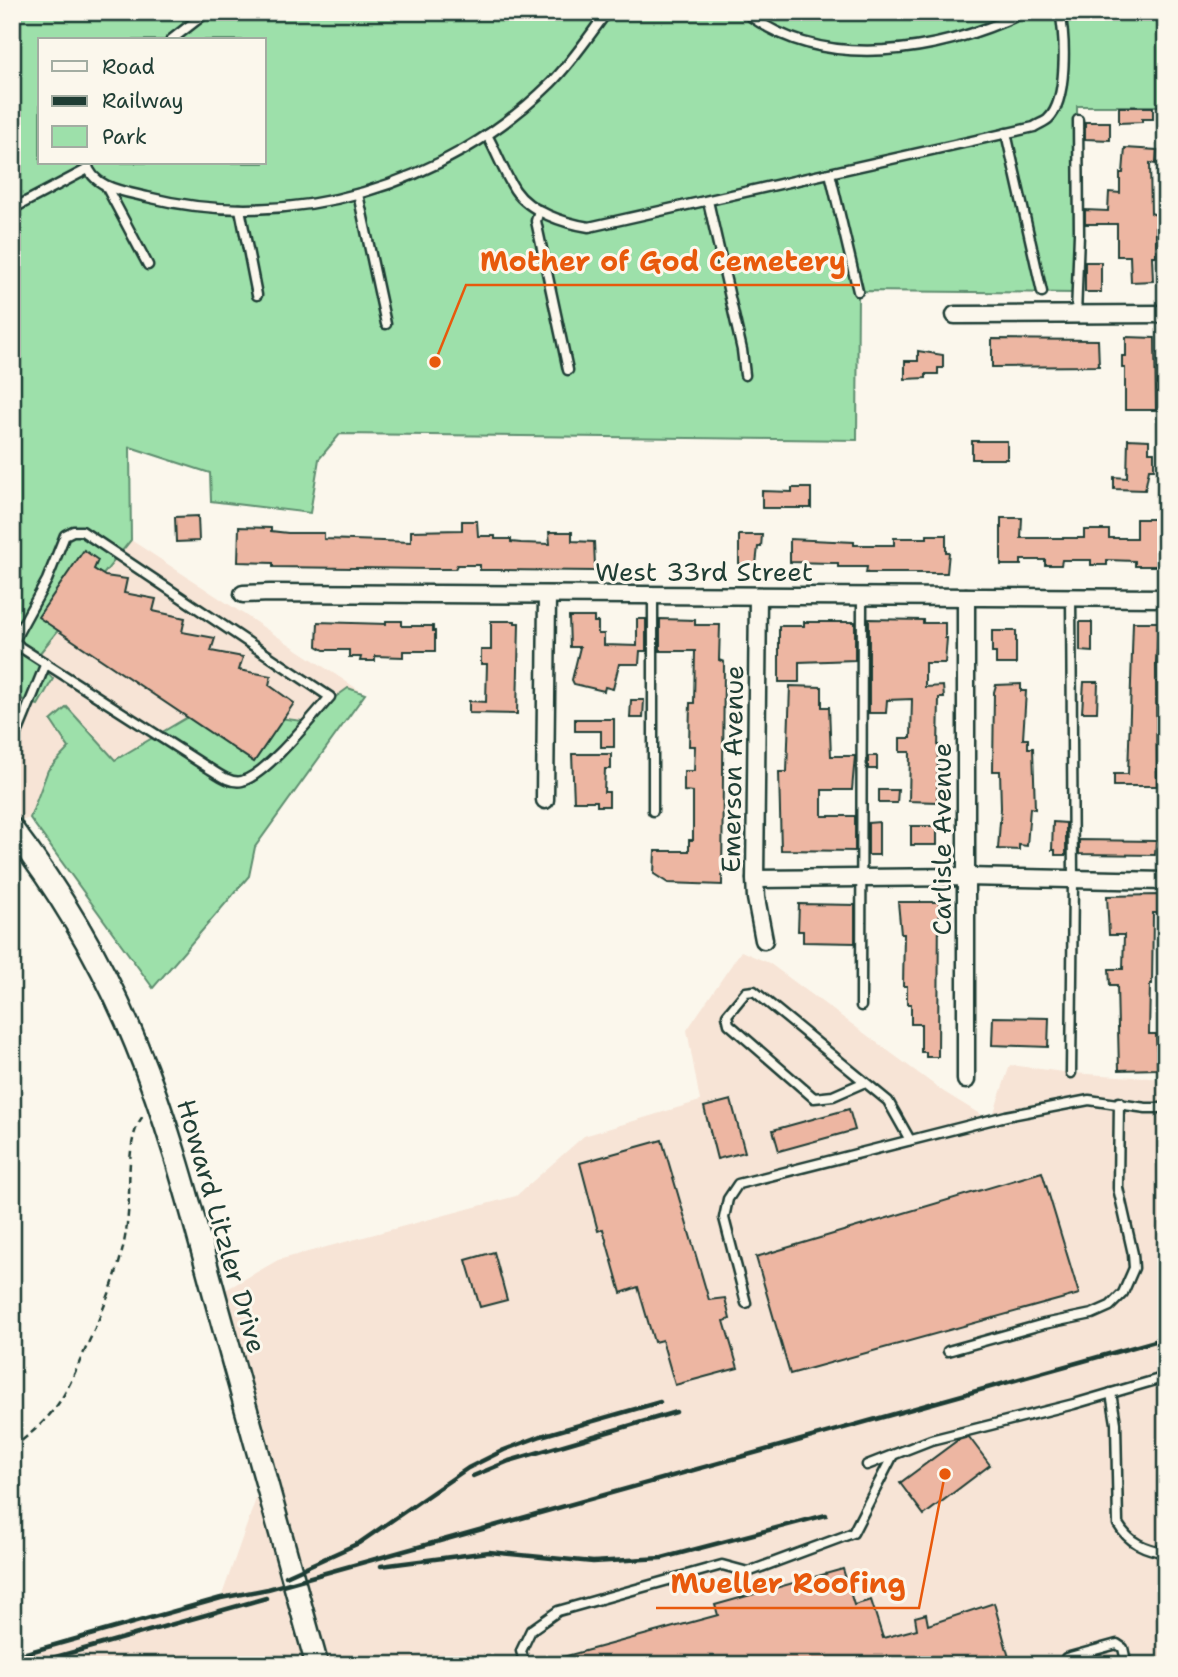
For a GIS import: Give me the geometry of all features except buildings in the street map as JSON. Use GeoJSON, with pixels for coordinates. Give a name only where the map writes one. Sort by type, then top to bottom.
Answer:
{"type":"FeatureCollection","features":[{"type":"Feature","properties":{"kind":"main road","name":"Howard Litzler Drive"},"geometry":{"type":"LineString","coordinates":[[12,829],[78,926],[104,974],[136,1043],[160,1108],[197,1231],[317,1665]]}},
{"type":"Feature","properties":{"kind":"street"},"geometry":{"type":"LineString","coordinates":[[955,315],[1166,314]]}},
{"type":"Feature","properties":{"kind":"street","name":"West 33rd Street"},"geometry":{"type":"LineString","coordinates":[[243,594],[1166,598]]}},
{"type":"Feature","properties":{"kind":"street"},"geometry":{"type":"LineString","coordinates":[[545,800],[547,595]]}},
{"type":"Feature","properties":{"kind":"street","name":"Emerson Avenue"},"geometry":{"type":"LineString","coordinates":[[758,596],[755,879],[764,940]]}},
{"type":"Feature","properties":{"kind":"street","name":"Carlisle Avenue"},"geometry":{"type":"LineString","coordinates":[[966,597],[966,1080]]}},
{"type":"Feature","properties":{"kind":"street"},"geometry":{"type":"LineString","coordinates":[[755,879],[965,877],[1166,881]]}},
{"type":"Feature","properties":{"kind":"lane"},"geometry":{"type":"LineString","coordinates":[[174,38],[207,12]]}},
{"type":"Feature","properties":{"kind":"lane"},"geometry":{"type":"LineString","coordinates":[[106,186],[160,201],[240,209],[305,206],[358,194],[419,171],[487,135],[522,110],[552,82],[607,12]]}},
{"type":"Feature","properties":{"kind":"lane"},"geometry":{"type":"LineString","coordinates":[[745,12],[766,26],[796,39],[855,50],[895,50],[936,43],[992,26],[1024,12]]}},
{"type":"Feature","properties":{"kind":"lane"},"geometry":{"type":"LineString","coordinates":[[487,135],[516,192],[539,209],[571,225],[589,227],[1034,127],[1049,118],[1060,100],[1063,52],[1060,12]]}},
{"type":"Feature","properties":{"kind":"lane"},"geometry":{"type":"LineString","coordinates":[[1076,316],[1079,234],[1078,120]]}},
{"type":"Feature","properties":{"kind":"lane"},"geometry":{"type":"LineString","coordinates":[[1006,133],[1042,292]]}},
{"type":"Feature","properties":{"kind":"lane"},"geometry":{"type":"LineString","coordinates":[[12,209],[87,166],[106,186],[148,265]]}},
{"type":"Feature","properties":{"kind":"lane"},"geometry":{"type":"LineString","coordinates":[[830,173],[858,291]]}},
{"type":"Feature","properties":{"kind":"lane"},"geometry":{"type":"LineString","coordinates":[[358,194],[386,324]]}},
{"type":"Feature","properties":{"kind":"lane"},"geometry":{"type":"LineString","coordinates":[[708,201],[742,350],[745,375]]}},
{"type":"Feature","properties":{"kind":"lane"},"geometry":{"type":"LineString","coordinates":[[240,209],[257,295]]}},
{"type":"Feature","properties":{"kind":"lane"},"geometry":{"type":"LineString","coordinates":[[539,209],[536,221],[568,370]]}},
{"type":"Feature","properties":{"kind":"lane"},"geometry":{"type":"LineString","coordinates":[[82,531],[330,697],[271,761],[240,782],[228,779],[46,663],[15,641],[47,580],[65,535],[82,531]]}},
{"type":"Feature","properties":{"kind":"lane"},"geometry":{"type":"LineString","coordinates":[[653,596],[653,811]]}},
{"type":"Feature","properties":{"kind":"lane"},"geometry":{"type":"LineString","coordinates":[[861,1006],[862,596]]}},
{"type":"Feature","properties":{"kind":"lane"},"geometry":{"type":"LineString","coordinates":[[1071,1073],[1072,597]]}},
{"type":"Feature","properties":{"kind":"lane"},"geometry":{"type":"LineString","coordinates":[[12,737],[19,729],[46,663]]}},
{"type":"Feature","properties":{"kind":"lane"},"geometry":{"type":"LineString","coordinates":[[865,1082],[833,1096],[814,1098],[729,1024],[727,1015],[746,992],[754,991],[865,1082],[888,1101],[910,1140]]}},
{"type":"Feature","properties":{"kind":"lane"},"geometry":{"type":"LineString","coordinates":[[746,1303],[724,1219],[728,1199],[738,1184],[1006,1116],[1089,1100],[1166,1108]]}},
{"type":"Feature","properties":{"kind":"lane"},"geometry":{"type":"LineString","coordinates":[[948,1351],[1044,1324],[1092,1314],[1110,1306],[1123,1293],[1134,1268],[1118,1188],[1119,1102]]}},
{"type":"Feature","properties":{"kind":"lane"},"geometry":{"type":"LineString","coordinates":[[867,1465],[932,1440],[1165,1377]]}},
{"type":"Feature","properties":{"kind":"lane"},"geometry":{"type":"LineString","coordinates":[[1111,1393],[1116,1423],[1118,1524],[1125,1536],[1133,1542],[1150,1550],[1166,1553]]}},
{"type":"Feature","properties":{"kind":"lane"},"geometry":{"type":"LineString","coordinates":[[525,1665],[521,1651],[531,1630],[558,1611],[722,1565],[748,1572],[853,1533],[893,1455]]}},
{"type":"Feature","properties":{"kind":"lane"},"geometry":{"type":"LineString","coordinates":[[1065,1665],[1066,1658],[1117,1644],[1123,1648],[1127,1665]]}},
{"type":"Feature","properties":{"kind":"path"},"geometry":{"type":"LineString","coordinates":[[12,1448],[36,1430],[56,1408],[99,1322],[120,1265],[128,1215],[131,1150],[136,1128],[146,1113],[160,1108]]}},
{"type":"Feature","properties":{"kind":"shaded area"},"geometry":{"type":"Polygon","coordinates":[[[131,540],[365,694],[348,688],[302,721],[202,708],[115,761],[69,748],[48,770],[30,818],[12,824],[12,687],[131,540]]]}},
{"type":"Feature","properties":{"kind":"shaded area"},"geometry":{"type":"Polygon","coordinates":[[[741,951],[769,963],[944,1092],[991,1121],[1010,1065],[1071,1073],[1166,1079],[1166,1665],[12,1665],[12,1657],[221,1598],[264,1476],[215,1296],[278,1260],[516,1196],[584,1136],[700,1101],[687,1030],[741,951]]]}},
{"type":"Feature","properties":{"kind":"green space"},"geometry":{"type":"Polygon","coordinates":[[[12,12],[1166,12],[1166,106],[1077,106],[1077,293],[858,291],[857,440],[340,434],[319,459],[310,513],[211,501],[210,473],[130,447],[131,540],[35,659],[53,679],[38,705],[12,696],[12,12]]]}},
{"type":"Feature","properties":{"kind":"green space"},"geometry":{"type":"Polygon","coordinates":[[[348,688],[365,694],[255,847],[249,876],[153,988],[30,818],[48,770],[69,748],[51,721],[67,707],[115,760],[203,708],[302,721],[348,688]]]}},
{"type":"Feature","properties":{"kind":"railway"},"geometry":{"type":"LineString","coordinates":[[12,1657],[221,1598],[268,1589],[1166,1338]]}},
{"type":"Feature","properties":{"kind":"railway"},"geometry":{"type":"LineString","coordinates":[[286,1576],[359,1543],[468,1468],[504,1450],[541,1436],[660,1402]]}},
{"type":"Feature","properties":{"kind":"railway"},"geometry":{"type":"LineString","coordinates":[[473,1476],[509,1461],[676,1412]]}},
{"type":"Feature","properties":{"kind":"railway"},"geometry":{"type":"LineString","coordinates":[[381,1566],[489,1552],[593,1562],[662,1558],[826,1515]]}},
{"type":"Feature","properties":{"kind":"railway"},"geometry":{"type":"LineString","coordinates":[[27,1665],[266,1598]]}},
{"type":"Feature","properties":{"kind":"place","name":"Mother of God Cemetery"},"geometry":{"type":"Point","coordinates":[435,362]}},
{"type":"Feature","properties":{"kind":"place","name":"Mueller Roofing"},"geometry":{"type":"Point","coordinates":[945,1474]}}]}
